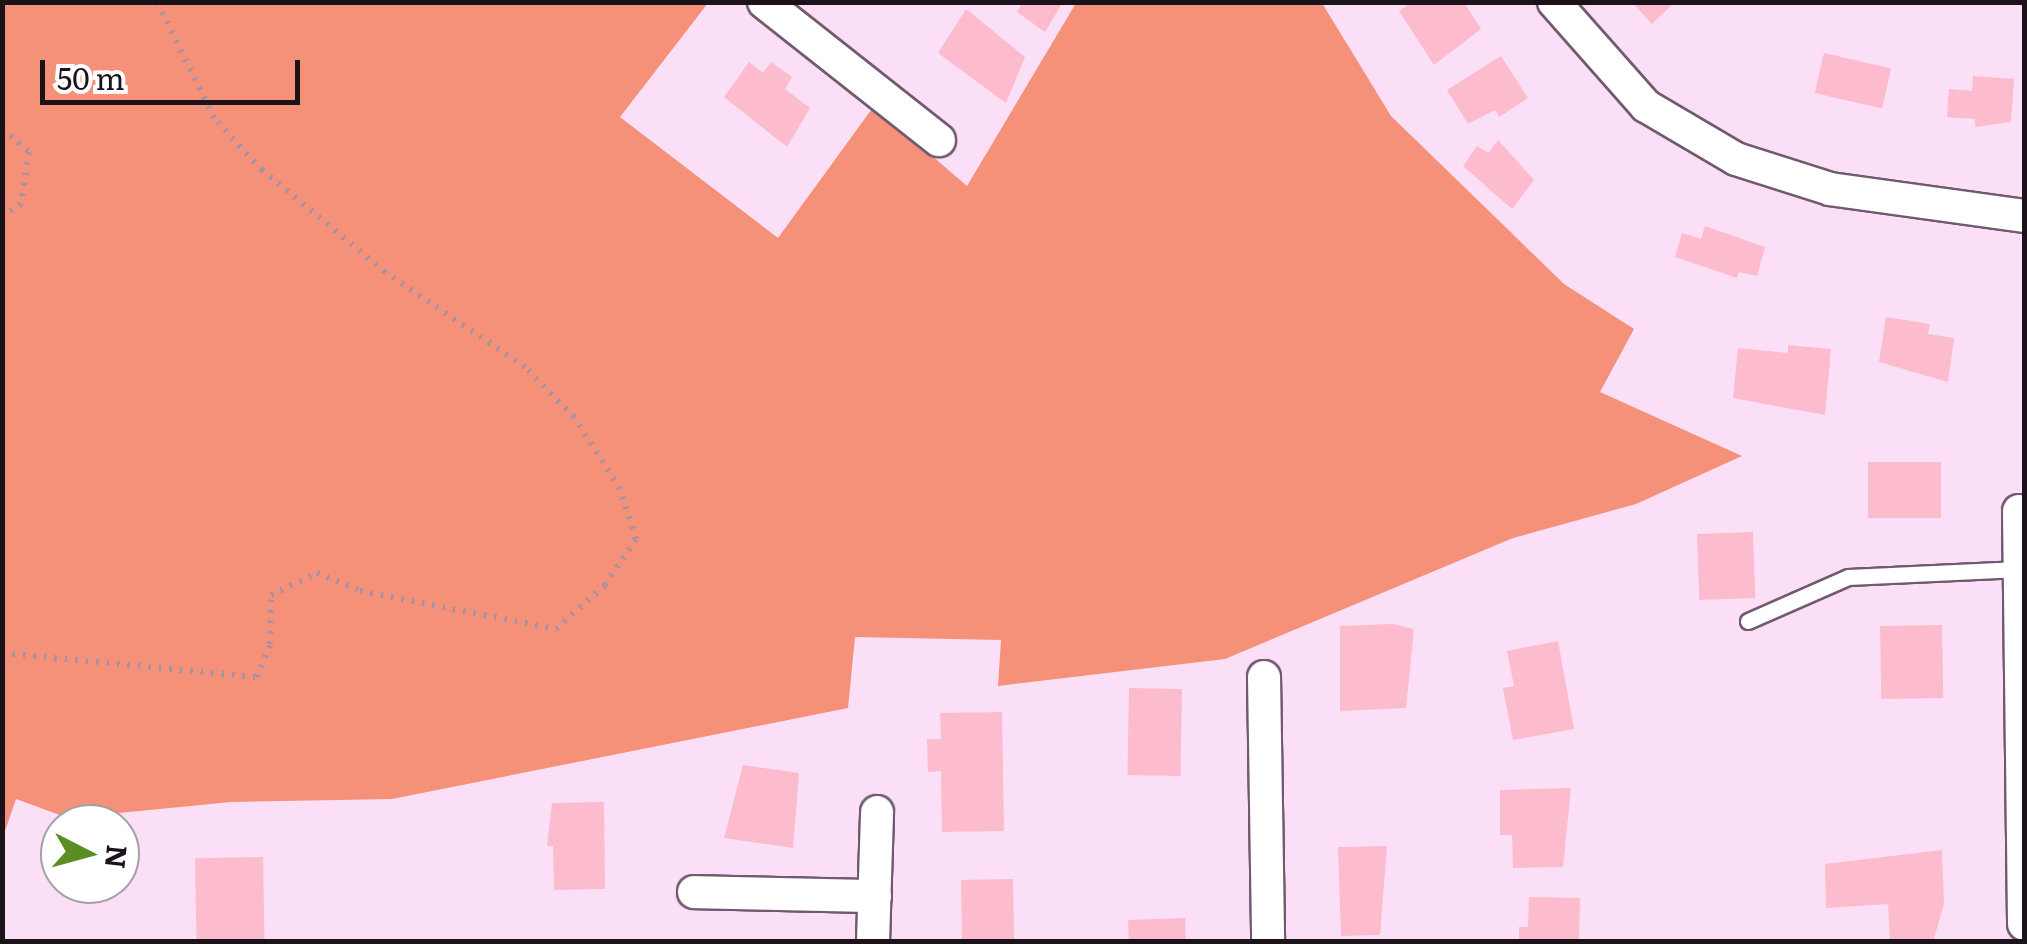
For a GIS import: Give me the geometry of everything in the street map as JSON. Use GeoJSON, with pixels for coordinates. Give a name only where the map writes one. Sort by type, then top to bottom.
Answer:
{"type":"FeatureCollection","features":[{"type":"Feature","properties":{"kind":"street"},"geometry":{"type":"LineString","coordinates":[[764,2],[938,140]]}},
{"type":"Feature","properties":{"kind":"street"},"geometry":{"type":"LineString","coordinates":[[1554,2],[1646,106],[1736,160],[1830,189],[2024,216]]}},
{"type":"Feature","properties":{"kind":"street"},"geometry":{"type":"LineString","coordinates":[[2020,511],[2024,924]]}},
{"type":"Feature","properties":{"kind":"street"},"geometry":{"type":"LineString","coordinates":[[1264,676],[1268,942]]}},
{"type":"Feature","properties":{"kind":"street"},"geometry":{"type":"LineString","coordinates":[[873,942],[877,812]]}},
{"type":"Feature","properties":{"kind":"street"},"geometry":{"type":"LineString","coordinates":[[694,892],[875,896]]}},
{"type":"Feature","properties":{"kind":"lane"},"geometry":{"type":"LineString","coordinates":[[1748,621],[1848,577],[2020,570]]}},
{"type":"Feature","properties":{"kind":"path"},"geometry":{"type":"LineString","coordinates":[[2,653],[257,677],[270,644],[270,594],[317,573],[360,591],[556,629],[605,585],[636,539],[620,489],[574,417],[526,367],[385,272],[262,170],[214,118],[157,2]]}},
{"type":"Feature","properties":{"kind":"path"},"geometry":{"type":"LineString","coordinates":[[2,130],[29,152],[21,204],[2,216]]}},
{"type":"Feature","properties":{"kind":"shaded area"},"geometry":{"type":"Polygon","coordinates":[[[3,3],[708,3],[620,117],[778,238],[874,106],[967,186],[1076,3],[1322,3],[1391,116],[1564,284],[1634,329],[1600,392],[1742,456],[1636,504],[1513,538],[1225,659],[998,686],[1001,640],[855,637],[848,708],[392,799],[231,802],[140,811],[140,804],[40,804],[40,808],[16,799],[3,837],[3,3]]]}},
{"type":"Feature","properties":{"kind":"building"},"geometry":{"type":"Polygon","coordinates":[[[1023,2],[1063,2],[1045,32],[1017,12],[1023,2]]]}},
{"type":"Feature","properties":{"kind":"building"},"geometry":{"type":"Polygon","coordinates":[[[1412,2],[1464,2],[1481,29],[1434,65],[1399,11],[1412,2]]]}},
{"type":"Feature","properties":{"kind":"building"},"geometry":{"type":"Polygon","coordinates":[[[1632,2],[1675,2],[1652,24],[1632,2]]]}},
{"type":"Feature","properties":{"kind":"building"},"geometry":{"type":"Polygon","coordinates":[[[966,9],[1025,57],[1006,103],[938,53],[966,9]]]}},
{"type":"Feature","properties":{"kind":"building"},"geometry":{"type":"Polygon","coordinates":[[[1824,53],[1891,69],[1882,108],[1815,93],[1824,53]]]}},
{"type":"Feature","properties":{"kind":"building"},"geometry":{"type":"Polygon","coordinates":[[[1501,56],[1528,98],[1499,117],[1495,110],[1468,124],[1447,90],[1501,56]]]}},
{"type":"Feature","properties":{"kind":"building"},"geometry":{"type":"Polygon","coordinates":[[[749,62],[763,73],[771,62],[792,77],[785,89],[810,108],[787,147],[724,97],[749,62]]]}},
{"type":"Feature","properties":{"kind":"building"},"geometry":{"type":"Polygon","coordinates":[[[1973,76],[2014,79],[2011,122],[1975,127],[1975,119],[1947,117],[1949,89],[1972,91],[1973,76]]]}},
{"type":"Feature","properties":{"kind":"building"},"geometry":{"type":"Polygon","coordinates":[[[1498,140],[1534,180],[1512,209],[1463,166],[1477,146],[1488,153],[1498,140]]]}},
{"type":"Feature","properties":{"kind":"building"},"geometry":{"type":"Polygon","coordinates":[[[1705,226],[1765,247],[1757,276],[1739,272],[1737,278],[1675,257],[1682,233],[1701,239],[1705,226]]]}},
{"type":"Feature","properties":{"kind":"building"},"geometry":{"type":"Polygon","coordinates":[[[1886,317],[1930,324],[1928,334],[1954,338],[1948,382],[1879,362],[1886,317]]]}},
{"type":"Feature","properties":{"kind":"building"},"geometry":{"type":"Polygon","coordinates":[[[1788,345],[1831,349],[1825,415],[1733,398],[1738,348],[1788,353],[1788,345]]]}},
{"type":"Feature","properties":{"kind":"building"},"geometry":{"type":"Polygon","coordinates":[[[1868,462],[1941,462],[1941,518],[1868,518],[1868,462]]]}},
{"type":"Feature","properties":{"kind":"building"},"geometry":{"type":"Polygon","coordinates":[[[1753,532],[1755,598],[1699,600],[1697,534],[1753,532]]]}},
{"type":"Feature","properties":{"kind":"building"},"geometry":{"type":"Polygon","coordinates":[[[1393,624],[1414,629],[1406,708],[1340,711],[1340,626],[1393,624]]]}},
{"type":"Feature","properties":{"kind":"building"},"geometry":{"type":"Polygon","coordinates":[[[1942,625],[1943,698],[1881,699],[1880,626],[1942,625]]]}},
{"type":"Feature","properties":{"kind":"building"},"geometry":{"type":"Polygon","coordinates":[[[1558,641],[1574,729],[1513,740],[1503,688],[1514,686],[1507,651],[1558,641]]]}},
{"type":"Feature","properties":{"kind":"building"},"geometry":{"type":"Polygon","coordinates":[[[1129,688],[1182,689],[1180,776],[1127,775],[1129,688]]]}},
{"type":"Feature","properties":{"kind":"building"},"geometry":{"type":"Polygon","coordinates":[[[1002,712],[1004,831],[942,832],[941,771],[928,772],[927,739],[941,739],[940,713],[1002,712]]]}},
{"type":"Feature","properties":{"kind":"building"},"geometry":{"type":"Polygon","coordinates":[[[743,765],[799,773],[793,848],[724,838],[743,765]]]}},
{"type":"Feature","properties":{"kind":"building"},"geometry":{"type":"Polygon","coordinates":[[[1571,788],[1563,867],[1513,868],[1512,835],[1500,835],[1500,790],[1571,788]]]}},
{"type":"Feature","properties":{"kind":"building"},"geometry":{"type":"Polygon","coordinates":[[[604,802],[605,889],[554,890],[553,846],[547,846],[552,803],[604,802]]]}},
{"type":"Feature","properties":{"kind":"building"},"geometry":{"type":"Polygon","coordinates":[[[1387,846],[1380,935],[1341,936],[1338,847],[1387,846]]]}},
{"type":"Feature","properties":{"kind":"building"},"geometry":{"type":"Polygon","coordinates":[[[1942,850],[1944,904],[1933,942],[1890,942],[1888,904],[1826,908],[1825,864],[1942,850]]]}},
{"type":"Feature","properties":{"kind":"building"},"geometry":{"type":"Polygon","coordinates":[[[263,857],[264,942],[196,942],[195,858],[263,857]]]}},
{"type":"Feature","properties":{"kind":"building"},"geometry":{"type":"Polygon","coordinates":[[[1013,879],[1014,942],[962,942],[961,880],[1013,879]]]}},
{"type":"Feature","properties":{"kind":"building"},"geometry":{"type":"Polygon","coordinates":[[[1529,897],[1580,898],[1579,942],[1519,942],[1519,927],[1528,927],[1529,897]]]}},
{"type":"Feature","properties":{"kind":"building"},"geometry":{"type":"Polygon","coordinates":[[[1185,918],[1186,942],[1129,942],[1128,920],[1185,918]]]}}]}
